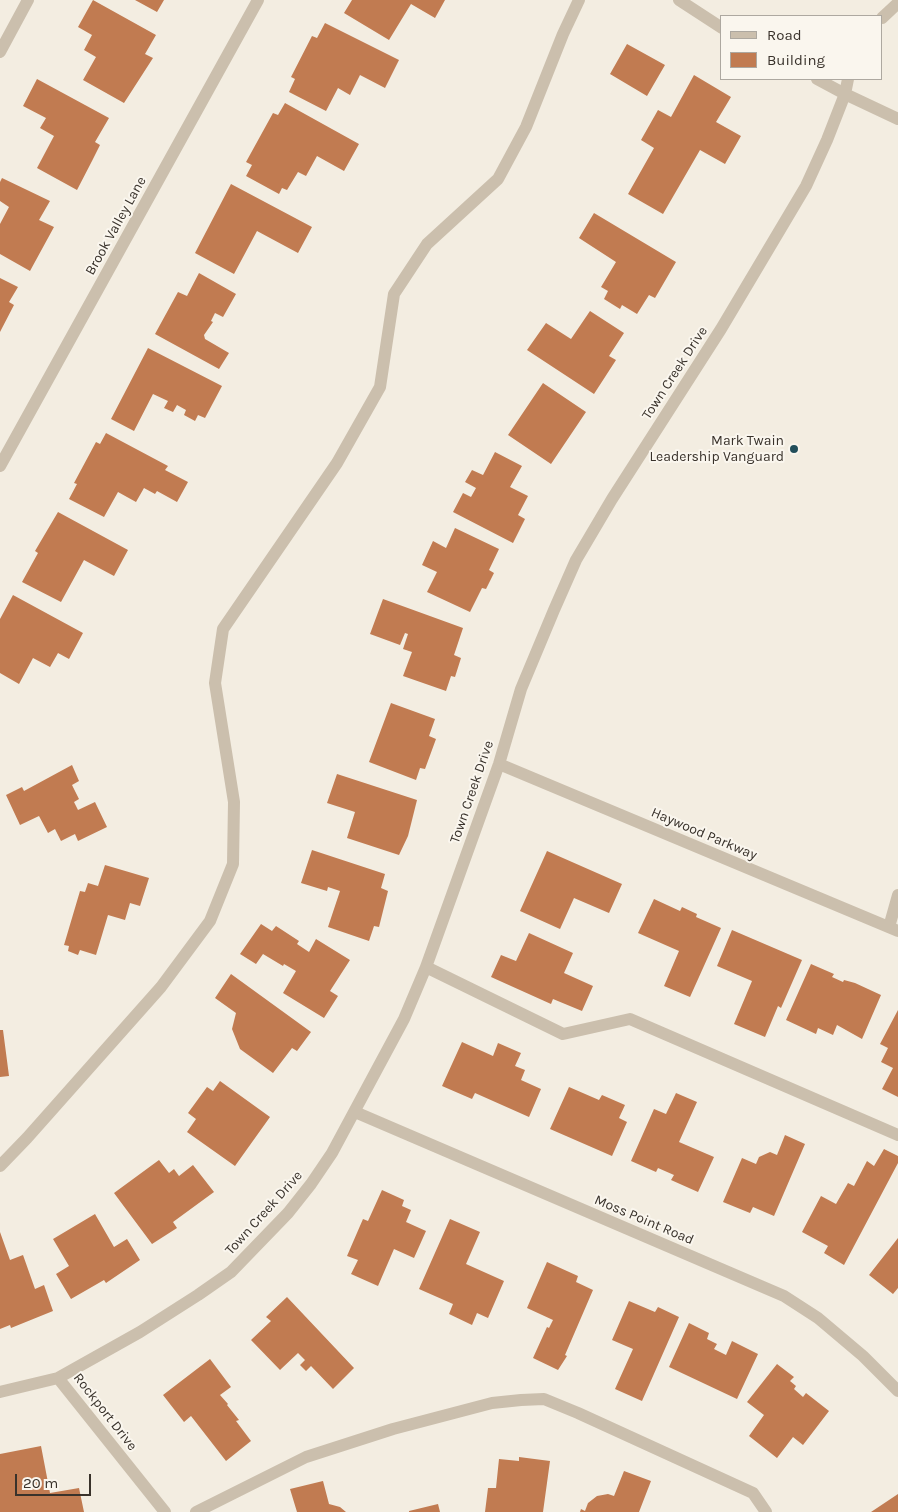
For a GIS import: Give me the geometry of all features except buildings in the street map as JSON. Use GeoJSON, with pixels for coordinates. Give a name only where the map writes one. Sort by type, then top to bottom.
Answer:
{"type":"FeatureCollection","features":[{"type":"Feature","properties":{"kind":"street"},"geometry":{"type":"LineString","coordinates":[[0,52],[28,0]]}},
{"type":"Feature","properties":{"kind":"street","name":"Brook Valley Lane"},"geometry":{"type":"LineString","coordinates":[[0,466],[258,0]]}},
{"type":"Feature","properties":{"kind":"street"},"geometry":{"type":"LineString","coordinates":[[0,1166],[161,987],[210,921],[233,864],[234,802],[215,683],[223,629],[336,463],[380,387],[394,294],[427,244],[498,179],[526,127],[563,34],[579,0]]}},
{"type":"Feature","properties":{"kind":"street"},"geometry":{"type":"LineString","coordinates":[[679,0],[720,27]]}},
{"type":"Feature","properties":{"kind":"street"},"geometry":{"type":"LineString","coordinates":[[883,17],[898,3]]}},
{"type":"Feature","properties":{"kind":"street"},"geometry":{"type":"LineString","coordinates":[[819,80],[898,119]]}},
{"type":"Feature","properties":{"kind":"street","name":"Town Creek Drive"},"geometry":{"type":"LineString","coordinates":[[0,1392],[58,1378],[140,1332],[231,1272],[288,1213],[332,1153],[404,1019],[426,967],[499,764],[521,689],[576,560],[612,499],[721,329],[806,186],[827,140],[845,94],[848,80]]}},
{"type":"Feature","properties":{"kind":"street","name":"Haywood Parkway"},"geometry":{"type":"LineString","coordinates":[[499,764],[894,929]]}},
{"type":"Feature","properties":{"kind":"street"},"geometry":{"type":"LineString","coordinates":[[894,929],[898,895]]}},
{"type":"Feature","properties":{"kind":"street"},"geometry":{"type":"LineString","coordinates":[[426,967],[563,1034],[630,1019],[898,1135]]}},
{"type":"Feature","properties":{"kind":"street","name":"Moss Point Road"},"geometry":{"type":"LineString","coordinates":[[355,1112],[784,1296],[818,1318],[863,1356],[898,1391]]}},
{"type":"Feature","properties":{"kind":"street","name":"Rockport Drive"},"geometry":{"type":"LineString","coordinates":[[58,1378],[165,1512]]}},
{"type":"Feature","properties":{"kind":"street"},"geometry":{"type":"LineString","coordinates":[[196,1512],[306,1457],[393,1429],[492,1403],[544,1399],[752,1493],[766,1512]]}},
{"type":"Feature","properties":{"kind":"place","name":"Mark Twain Leadership Vanguard"},"geometry":{"type":"Point","coordinates":[794,449]}}]}
